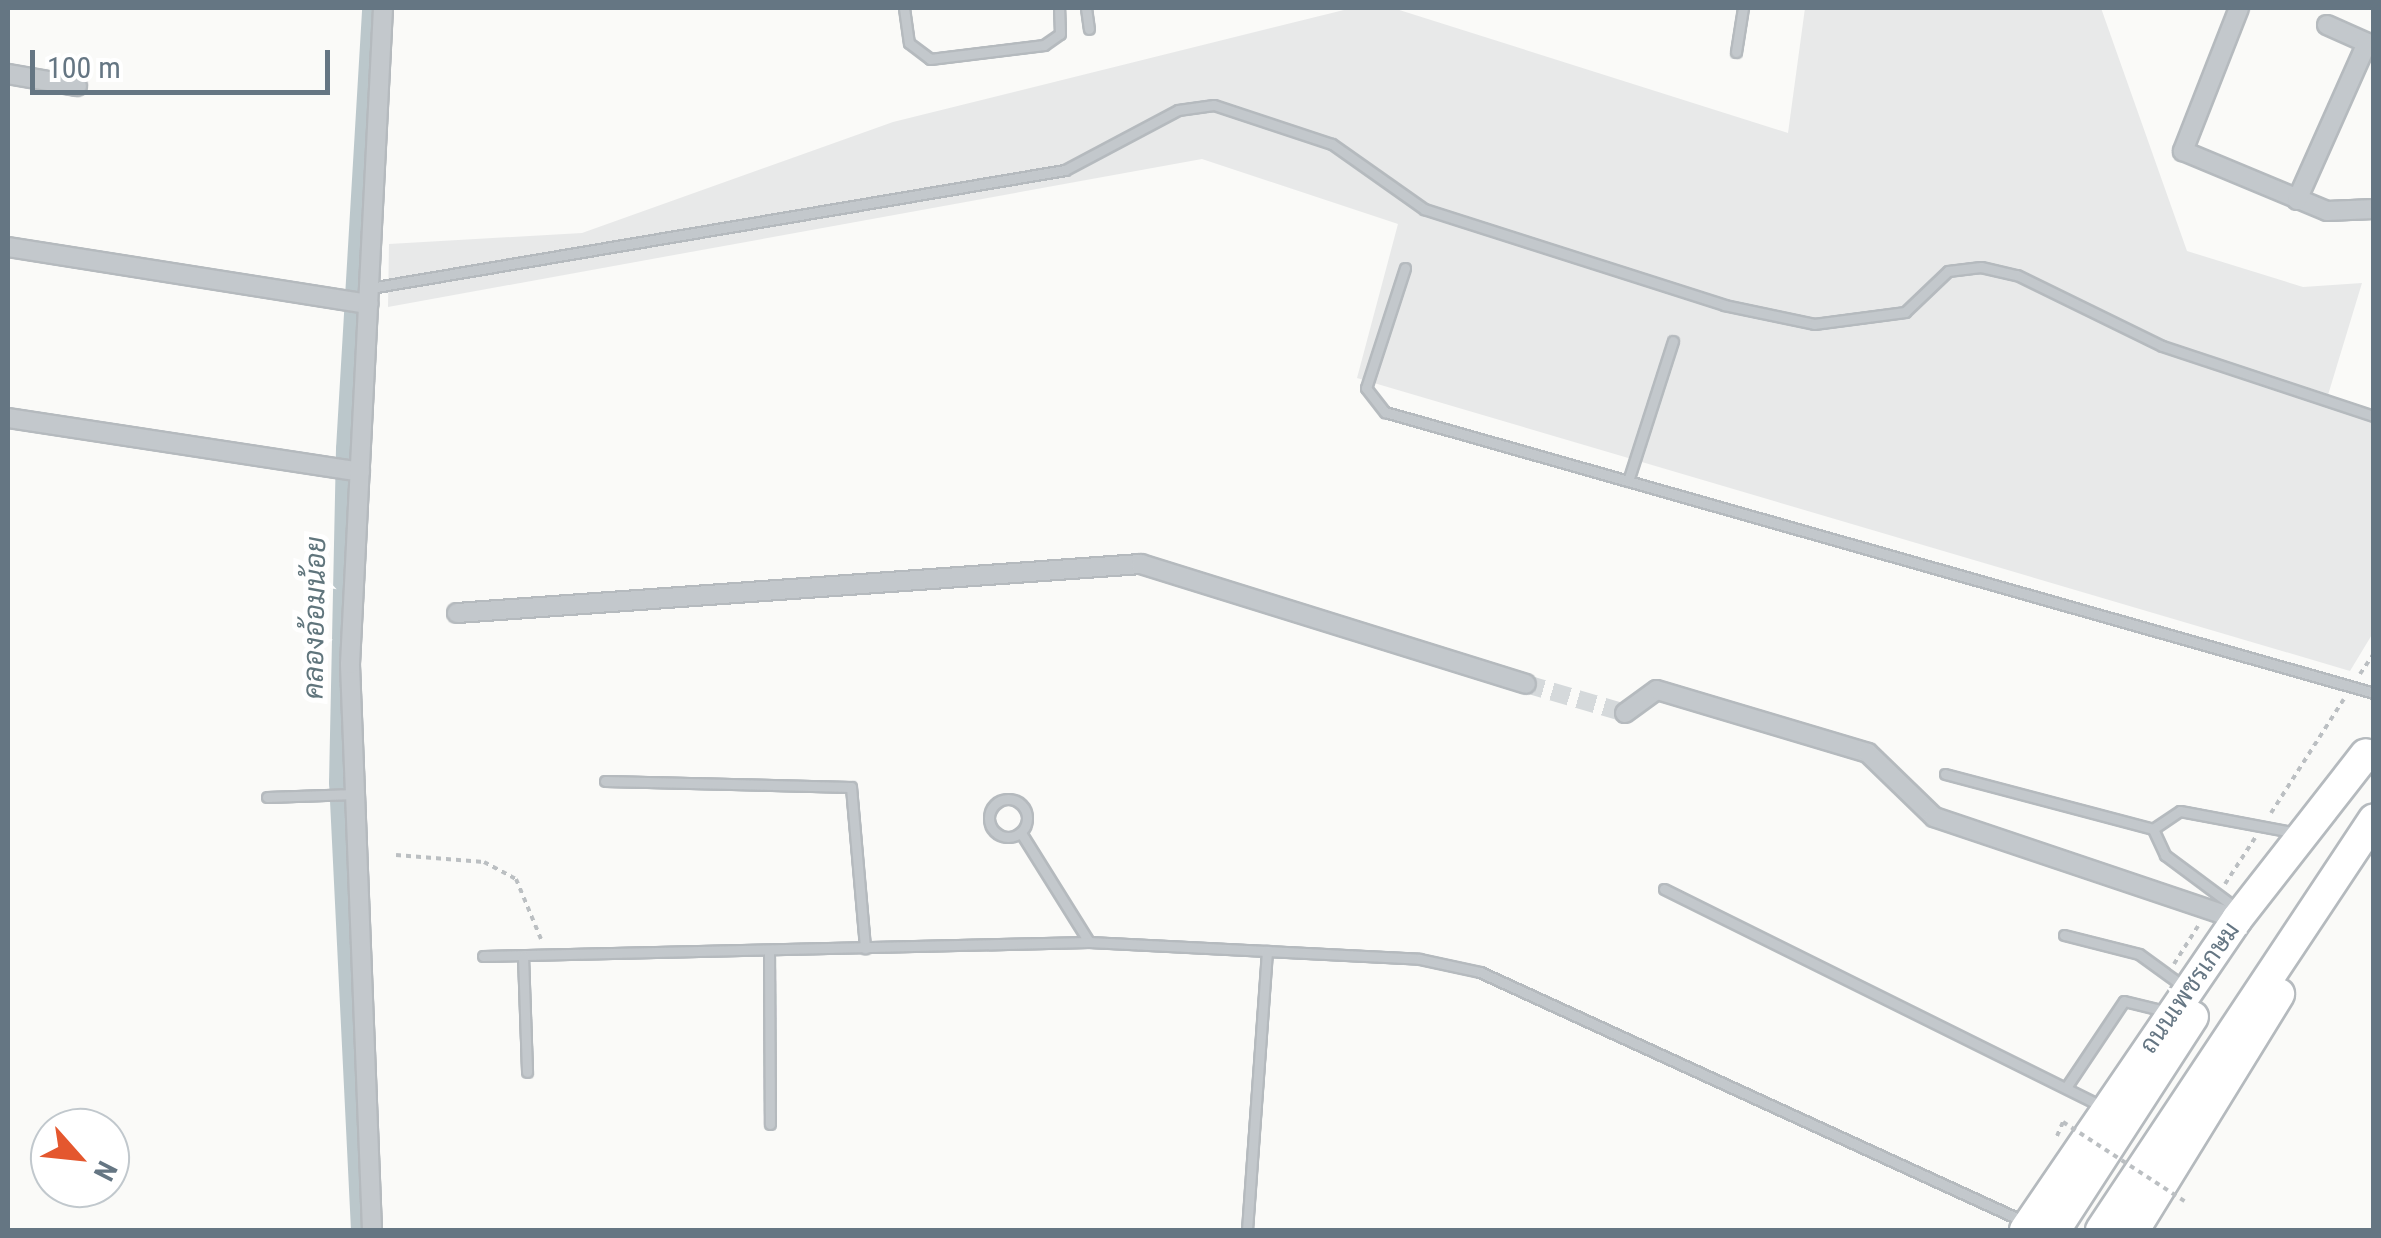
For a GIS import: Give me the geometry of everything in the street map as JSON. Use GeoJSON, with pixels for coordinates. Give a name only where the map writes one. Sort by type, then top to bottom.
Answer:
{"type":"FeatureCollection","features":[{"type":"Feature","properties":{"kind":"main road","name":"ถนนเพชรเกษม"},"geometry":{"type":"LineString","coordinates":[[2037,1228],[2227,909],[2300,833],[2370,748]]}},
{"type":"Feature","properties":{"kind":"main road","name":"ถนนเพชรเกษม"},"geometry":{"type":"LineString","coordinates":[[2037,1228],[2370,748]]}},
{"type":"Feature","properties":{"kind":"main road"},"geometry":{"type":"LineString","coordinates":[[2101,1230],[2369,825]]}},
{"type":"Feature","properties":{"kind":"main road"},"geometry":{"type":"LineString","coordinates":[[2134,1230],[2242,1060],[2369,825]]}},
{"type":"Feature","properties":{"kind":"street"},"geometry":{"type":"LineString","coordinates":[[372,1230],[352,795],[350,471],[383,8]]}},
{"type":"Feature","properties":{"kind":"street"},"geometry":{"type":"LineString","coordinates":[[2238,8],[2183,150],[2297,200],[2348,214],[2374,209]]}},
{"type":"Feature","properties":{"kind":"street"},"geometry":{"type":"LineString","coordinates":[[2297,200],[2370,44],[2327,25]]}},
{"type":"Feature","properties":{"kind":"street"},"geometry":{"type":"LineString","coordinates":[[8,74],[77,86]]}},
{"type":"Feature","properties":{"kind":"street"},"geometry":{"type":"LineString","coordinates":[[8,248],[363,299]]}},
{"type":"Feature","properties":{"kind":"street"},"geometry":{"type":"LineString","coordinates":[[8,418],[350,471]]}},
{"type":"Feature","properties":{"kind":"street"},"geometry":{"type":"LineString","coordinates":[[457,613],[1141,564],[1526,684]]}},
{"type":"Feature","properties":{"kind":"street"},"geometry":{"type":"LineString","coordinates":[[1625,713],[1657,690],[1868,753],[1934,817],[2227,909]]}},
{"type":"Feature","properties":{"kind":"lane"},"geometry":{"type":"LineString","coordinates":[[904,8],[909,43],[930,59],[1044,45],[1060,34],[1059,8]]}},
{"type":"Feature","properties":{"kind":"lane"},"geometry":{"type":"LineString","coordinates":[[1086,8],[1090,28]]}},
{"type":"Feature","properties":{"kind":"lane"},"geometry":{"type":"LineString","coordinates":[[1736,52],[1742,8]]}},
{"type":"Feature","properties":{"kind":"lane"},"geometry":{"type":"LineString","coordinates":[[363,299],[1065,170],[1178,110],[1214,105],[1332,144],[1424,209],[1724,305],[1814,324],[1905,312],[1948,271],[1981,267],[2017,275],[2162,346],[2374,416]]}},
{"type":"Feature","properties":{"kind":"lane"},"geometry":{"type":"LineString","coordinates":[[1405,268],[1370,399],[1385,412],[2374,692]]}},
{"type":"Feature","properties":{"kind":"lane"},"geometry":{"type":"LineString","coordinates":[[1628,481],[1673,341]]}},
{"type":"Feature","properties":{"kind":"lane"},"geometry":{"type":"LineString","coordinates":[[1945,774],[2153,829],[2180,812],[2300,833]]}},
{"type":"Feature","properties":{"kind":"lane"},"geometry":{"type":"LineString","coordinates":[[605,780],[852,787],[865,948]]}},
{"type":"Feature","properties":{"kind":"lane"},"geometry":{"type":"LineString","coordinates":[[267,797],[352,795]]}},
{"type":"Feature","properties":{"kind":"lane"},"geometry":{"type":"LineString","coordinates":[[1021,833],[993,830],[996,802],[1024,805],[1021,833],[1089,942]]}},
{"type":"Feature","properties":{"kind":"lane"},"geometry":{"type":"LineString","coordinates":[[2153,829],[2165,855],[2227,909]]}},
{"type":"Feature","properties":{"kind":"lane"},"geometry":{"type":"LineString","coordinates":[[1664,889],[2067,1086],[2106,1109]]}},
{"type":"Feature","properties":{"kind":"lane"},"geometry":{"type":"LineString","coordinates":[[2064,935],[2139,954],[2175,992]]}},
{"type":"Feature","properties":{"kind":"lane"},"geometry":{"type":"LineString","coordinates":[[483,956],[1089,942],[1267,951],[1480,972],[2037,1228]]}},
{"type":"Feature","properties":{"kind":"lane"},"geometry":{"type":"LineString","coordinates":[[768,950],[770,1124]]}},
{"type":"Feature","properties":{"kind":"lane"},"geometry":{"type":"LineString","coordinates":[[1246,1230],[1267,951]]}},
{"type":"Feature","properties":{"kind":"lane"},"geometry":{"type":"LineString","coordinates":[[523,956],[527,1072]]}},
{"type":"Feature","properties":{"kind":"lane"},"geometry":{"type":"LineString","coordinates":[[2067,1086],[2124,1001],[2175,992]]}},
{"type":"Feature","properties":{"kind":"path"},"geometry":{"type":"LineString","coordinates":[[2175,992],[2227,909],[2262,826],[2374,653]]}},
{"type":"Feature","properties":{"kind":"path"},"geometry":{"type":"LineString","coordinates":[[396,855],[484,862],[516,879],[531,898],[544,955]]}},
{"type":"Feature","properties":{"kind":"path"},"geometry":{"type":"LineString","coordinates":[[2063,1122],[2184,1201]]}},
{"type":"Feature","properties":{"kind":"shaded area"},"geometry":{"type":"Polygon","coordinates":[[[1352,8],[1393,8],[1788,133],[1805,8],[2101,8],[2187,251],[2303,287],[2362,283],[2328,395],[2373,410],[2373,633],[2350,671],[1357,378],[1398,224],[1202,159],[388,307],[389,244],[582,233],[893,122],[1352,8]]]}},
{"type":"Feature","properties":{"kind":"waterway","name":"คลองอ้อมน้อย"},"geometry":{"type":"LineString","coordinates":[[361,1230],[339,783],[346,449],[372,8]]}},
{"type":"Feature","properties":{"kind":"tunnel"},"geometry":{"type":"LineString","coordinates":[[1526,684],[1625,713]]}}]}
